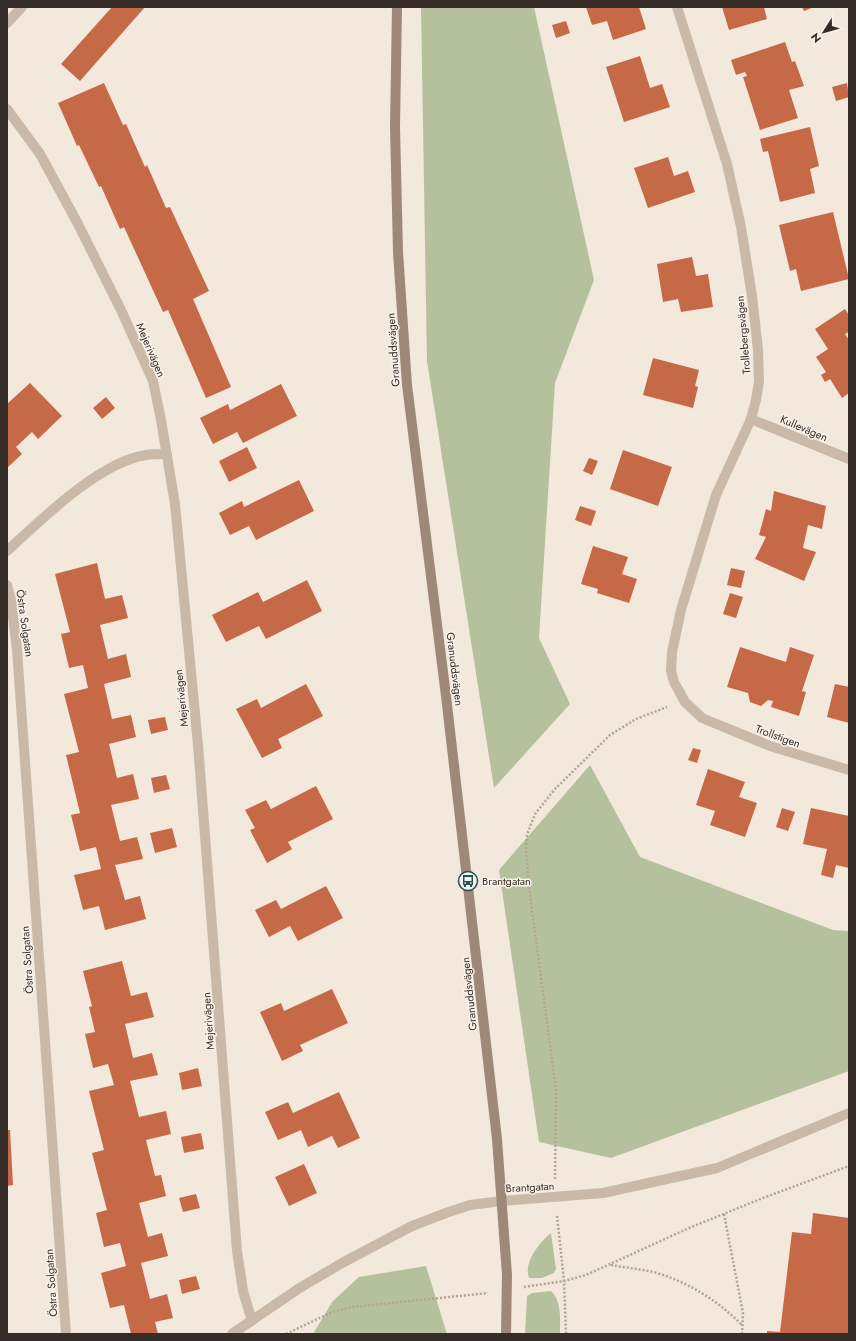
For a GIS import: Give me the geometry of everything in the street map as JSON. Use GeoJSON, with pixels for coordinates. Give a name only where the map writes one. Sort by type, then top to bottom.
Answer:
{"type":"FeatureCollection","features":[{"type":"Feature","properties":{"kind":"street"},"geometry":{"type":"LineString","coordinates":[[7,23],[22,7]]}},
{"type":"Feature","properties":{"kind":"street","name":"Granuddsvägen"},"geometry":{"type":"LineString","coordinates":[[397,7],[396,127],[398,252],[407,385],[496,1131],[507,1289],[506,1334]]}},
{"type":"Feature","properties":{"kind":"street","name":"Trollebergsvägen"},"geometry":{"type":"LineString","coordinates":[[677,7],[723,151],[741,227],[752,296],[758,350],[759,381],[751,419],[716,495],[675,634],[671,671],[674,682],[684,702],[702,718]]}},
{"type":"Feature","properties":{"kind":"street","name":"Mejerivägen"},"geometry":{"type":"LineString","coordinates":[[7,109],[40,154],[78,224],[121,310],[153,380],[175,504],[198,745],[237,1251],[243,1291],[252,1321]]}},
{"type":"Feature","properties":{"kind":"street","name":"Kullevägen"},"geometry":{"type":"LineString","coordinates":[[751,419],[849,459]]}},
{"type":"Feature","properties":{"kind":"street"},"geometry":{"type":"LineString","coordinates":[[7,551],[68,496],[116,465],[144,455],[167,454]]}},
{"type":"Feature","properties":{"kind":"street","name":"Östra Solgatan"},"geometry":{"type":"LineString","coordinates":[[7,585],[11,600],[17,650],[66,1334]]}},
{"type":"Feature","properties":{"kind":"street","name":"Trollstigen"},"geometry":{"type":"LineString","coordinates":[[702,718],[770,746],[849,770]]}},
{"type":"Feature","properties":{"kind":"street","name":"Brantgatan"},"geometry":{"type":"LineString","coordinates":[[232,1334],[310,1282],[412,1226],[470,1205],[603,1193],[717,1168],[849,1113]]}},
{"type":"Feature","properties":{"kind":"path"},"geometry":{"type":"LineString","coordinates":[[566,1334],[564,1281],[556,1198],[556,1090],[529,888],[526,848],[527,835],[535,814],[555,789],[610,735],[636,719],[684,702]]}},
{"type":"Feature","properties":{"kind":"path"},"geometry":{"type":"LineString","coordinates":[[286,1334],[330,1313],[352,1307],[507,1289],[564,1281],[586,1275],[611,1265],[689,1228],[763,1198],[849,1166]]}},
{"type":"Feature","properties":{"kind":"path"},"geometry":{"type":"LineString","coordinates":[[724,1214],[743,1313],[742,1334]]}},
{"type":"Feature","properties":{"kind":"path"},"geometry":{"type":"LineString","coordinates":[[611,1265],[656,1273],[697,1290],[723,1307],[742,1325]]}},
{"type":"Feature","properties":{"kind":"green space"},"geometry":{"type":"Polygon","coordinates":[[[421,7],[534,7],[594,280],[555,383],[539,638],[570,704],[494,788],[427,361],[421,7]]]}},
{"type":"Feature","properties":{"kind":"green space"},"geometry":{"type":"Polygon","coordinates":[[[590,765],[640,857],[833,930],[849,931],[849,1071],[611,1158],[539,1142],[499,870],[590,765]]]}},
{"type":"Feature","properties":{"kind":"green space"},"geometry":{"type":"Polygon","coordinates":[[[551,1233],[556,1269],[554,1273],[542,1278],[529,1278],[528,1265],[530,1259],[542,1242],[551,1233]]]}},
{"type":"Feature","properties":{"kind":"green space"},"geometry":{"type":"Polygon","coordinates":[[[426,1266],[447,1334],[313,1334],[332,1302],[359,1277],[426,1266]]]}},
{"type":"Feature","properties":{"kind":"green space"},"geometry":{"type":"Polygon","coordinates":[[[551,1291],[555,1295],[559,1306],[560,1334],[525,1334],[527,1296],[532,1293],[551,1291]]]}},
{"type":"Feature","properties":{"kind":"building"},"geometry":{"type":"Polygon","coordinates":[[[112,7],[145,7],[80,81],[61,64],[112,7]]]}},
{"type":"Feature","properties":{"kind":"building"},"geometry":{"type":"Polygon","coordinates":[[[586,7],[639,7],[646,29],[613,40],[607,21],[592,25],[586,7]]]}},
{"type":"Feature","properties":{"kind":"building"},"geometry":{"type":"Polygon","coordinates":[[[722,7],[764,7],[767,19],[729,30],[722,7]]]}},
{"type":"Feature","properties":{"kind":"building"},"geometry":{"type":"Polygon","coordinates":[[[802,7],[814,7],[804,11],[802,7]]]}},
{"type":"Feature","properties":{"kind":"building"},"geometry":{"type":"Polygon","coordinates":[[[566,21],[570,33],[556,38],[552,25],[566,21]]]}},
{"type":"Feature","properties":{"kind":"building"},"geometry":{"type":"Polygon","coordinates":[[[785,42],[792,62],[795,61],[804,86],[789,90],[798,118],[760,130],[743,77],[747,76],[745,72],[736,75],[731,60],[785,42]]]}},
{"type":"Feature","properties":{"kind":"building"},"geometry":{"type":"Polygon","coordinates":[[[640,56],[650,88],[662,84],[670,107],[624,122],[606,67],[640,56]]]}},
{"type":"Feature","properties":{"kind":"building"},"geometry":{"type":"Polygon","coordinates":[[[104,83],[123,125],[126,124],[145,167],[147,165],[166,208],[170,207],[209,291],[193,299],[231,387],[206,398],[168,310],[163,312],[124,227],[120,229],[101,186],[99,187],[79,145],[77,146],[58,103],[104,83]]]}},
{"type":"Feature","properties":{"kind":"building"},"geometry":{"type":"Polygon","coordinates":[[[847,83],[849,97],[836,101],[832,87],[847,83]]]}},
{"type":"Feature","properties":{"kind":"building"},"geometry":{"type":"Polygon","coordinates":[[[810,127],[819,166],[810,169],[815,193],[780,202],[768,151],[763,152],[760,139],[810,127]]]}},
{"type":"Feature","properties":{"kind":"building"},"geometry":{"type":"Polygon","coordinates":[[[668,157],[674,176],[688,171],[695,192],[648,208],[634,168],[668,157]]]}},
{"type":"Feature","properties":{"kind":"building"},"geometry":{"type":"Polygon","coordinates":[[[833,212],[849,279],[801,291],[796,269],[790,271],[779,225],[833,212]]]}},
{"type":"Feature","properties":{"kind":"building"},"geometry":{"type":"Polygon","coordinates":[[[692,257],[696,276],[708,274],[713,307],[681,312],[678,299],[663,302],[657,264],[692,257]]]}},
{"type":"Feature","properties":{"kind":"building"},"geometry":{"type":"Polygon","coordinates":[[[845,309],[849,315],[849,332],[845,334],[849,340],[849,393],[842,398],[830,379],[825,382],[821,375],[826,372],[816,357],[828,349],[815,329],[845,309]]]}},
{"type":"Feature","properties":{"kind":"building"},"geometry":{"type":"Polygon","coordinates":[[[653,358],[699,370],[695,386],[698,387],[693,408],[643,395],[653,358]]]}},
{"type":"Feature","properties":{"kind":"building"},"geometry":{"type":"Polygon","coordinates":[[[30,383],[62,416],[38,439],[32,432],[16,447],[22,454],[7,468],[7,404],[30,383]]]}},
{"type":"Feature","properties":{"kind":"building"},"geometry":{"type":"Polygon","coordinates":[[[281,384],[297,416],[243,443],[237,432],[213,444],[200,418],[228,404],[230,410],[281,384]]]}},
{"type":"Feature","properties":{"kind":"building"},"geometry":{"type":"Polygon","coordinates":[[[106,397],[115,408],[102,419],[93,408],[106,397]]]}},
{"type":"Feature","properties":{"kind":"building"},"geometry":{"type":"Polygon","coordinates":[[[247,447],[257,468],[229,482],[219,461],[247,447]]]}},
{"type":"Feature","properties":{"kind":"building"},"geometry":{"type":"Polygon","coordinates":[[[623,450],[672,467],[658,506],[610,489],[623,450]]]}},
{"type":"Feature","properties":{"kind":"building"},"geometry":{"type":"Polygon","coordinates":[[[589,458],[598,461],[592,475],[583,471],[589,458]]]}},
{"type":"Feature","properties":{"kind":"building"},"geometry":{"type":"Polygon","coordinates":[[[299,480],[314,511],[256,540],[249,526],[230,535],[219,513],[242,501],[244,507],[299,480]]]}},
{"type":"Feature","properties":{"kind":"building"},"geometry":{"type":"Polygon","coordinates":[[[774,491],[826,506],[822,529],[808,525],[803,548],[816,552],[804,581],[755,559],[766,537],[759,535],[766,509],[771,511],[774,491]]]}},
{"type":"Feature","properties":{"kind":"building"},"geometry":{"type":"Polygon","coordinates":[[[580,506],[596,511],[591,526],[575,520],[580,506]]]}},
{"type":"Feature","properties":{"kind":"building"},"geometry":{"type":"Polygon","coordinates":[[[593,546],[628,557],[622,574],[637,579],[629,603],[597,593],[598,589],[581,584],[593,546]]]}},
{"type":"Feature","properties":{"kind":"building"},"geometry":{"type":"Polygon","coordinates":[[[97,563],[105,599],[122,595],[128,618],[100,625],[108,659],[126,654],[131,677],[104,684],[112,719],[131,715],[136,737],[109,744],[117,778],[133,774],[139,799],[111,805],[120,841],[137,837],[143,859],[115,865],[125,900],[140,896],[146,919],[105,930],[99,906],[83,910],[74,875],[101,869],[96,847],[80,851],[71,815],[80,813],[66,755],[79,752],[64,694],[88,688],[83,665],[69,668],[61,634],[70,632],[55,574],[97,563]]]}},
{"type":"Feature","properties":{"kind":"building"},"geometry":{"type":"Polygon","coordinates":[[[731,568],[745,571],[741,588],[727,585],[731,568]]]}},
{"type":"Feature","properties":{"kind":"building"},"geometry":{"type":"Polygon","coordinates":[[[307,580],[322,611],[266,639],[259,626],[226,642],[212,615],[258,592],[263,602],[307,580]]]}},
{"type":"Feature","properties":{"kind":"building"},"geometry":{"type":"Polygon","coordinates":[[[730,593],[743,597],[736,618],[723,614],[730,593]]]}},
{"type":"Feature","properties":{"kind":"building"},"geometry":{"type":"Polygon","coordinates":[[[740,647],[786,662],[790,647],[814,655],[802,691],[806,692],[799,716],[771,707],[773,701],[768,700],[761,706],[750,702],[748,693],[727,687],[740,647]]]}},
{"type":"Feature","properties":{"kind":"building"},"geometry":{"type":"Polygon","coordinates":[[[306,684],[323,716],[278,739],[282,748],[262,758],[236,709],[257,699],[261,708],[306,684]]]}},
{"type":"Feature","properties":{"kind":"building"},"geometry":{"type":"Polygon","coordinates":[[[835,684],[849,687],[849,723],[827,717],[835,684]]]}},
{"type":"Feature","properties":{"kind":"building"},"geometry":{"type":"Polygon","coordinates":[[[165,717],[168,730],[151,734],[148,720],[165,717]]]}},
{"type":"Feature","properties":{"kind":"building"},"geometry":{"type":"Polygon","coordinates":[[[693,748],[701,750],[697,763],[688,760],[693,748]]]}},
{"type":"Feature","properties":{"kind":"building"},"geometry":{"type":"Polygon","coordinates":[[[708,769],[745,782],[739,797],[757,803],[745,837],[710,825],[715,811],[696,805],[708,769]]]}},
{"type":"Feature","properties":{"kind":"building"},"geometry":{"type":"Polygon","coordinates":[[[166,775],[170,789],[154,793],[151,778],[166,775]]]}},
{"type":"Feature","properties":{"kind":"building"},"geometry":{"type":"Polygon","coordinates":[[[316,786],[333,819],[288,842],[292,849],[267,863],[250,830],[255,828],[245,810],[266,800],[271,809],[316,786]]]}},
{"type":"Feature","properties":{"kind":"building"},"geometry":{"type":"Polygon","coordinates":[[[782,808],[795,812],[788,831],[776,827],[782,808]]]}},
{"type":"Feature","properties":{"kind":"building"},"geometry":{"type":"Polygon","coordinates":[[[811,808],[849,816],[849,868],[836,865],[833,878],[821,875],[827,849],[803,844],[811,808]]]}},
{"type":"Feature","properties":{"kind":"building"},"geometry":{"type":"Polygon","coordinates":[[[172,828],[177,847],[155,853],[150,833],[172,828]]]}},
{"type":"Feature","properties":{"kind":"building"},"geometry":{"type":"Polygon","coordinates":[[[326,886],[343,918],[298,941],[290,926],[269,937],[255,910],[276,900],[281,909],[326,886]]]}},
{"type":"Feature","properties":{"kind":"building"},"geometry":{"type":"Polygon","coordinates":[[[122,961],[131,996],[147,992],[154,1017],[125,1024],[133,1058],[152,1053],[158,1075],[130,1081],[139,1117],[166,1111],[171,1134],[146,1140],[155,1176],[161,1175],[166,1196],[139,1203],[148,1237],[162,1233],[168,1256],[141,1263],[150,1299],[167,1294],[173,1318],[155,1322],[158,1334],[131,1334],[124,1305],[110,1308],[101,1273],[126,1266],[120,1243],[104,1247],[96,1213],[107,1210],[92,1153],[104,1150],[89,1091],[114,1085],[108,1064],[93,1068],[85,1034],[95,1032],[89,1007],[92,1006],[83,971],[122,961]]]}},
{"type":"Feature","properties":{"kind":"building"},"geometry":{"type":"Polygon","coordinates":[[[332,989],[348,1023],[300,1045],[303,1051],[282,1061],[260,1012],[281,1003],[284,1011],[332,989]]]}},
{"type":"Feature","properties":{"kind":"building"},"geometry":{"type":"Polygon","coordinates":[[[198,1068],[202,1086],[182,1090],[179,1073],[198,1068]]]}},
{"type":"Feature","properties":{"kind":"building"},"geometry":{"type":"Polygon","coordinates":[[[339,1092],[360,1138],[338,1148],[332,1136],[308,1147],[301,1130],[278,1140],[265,1112],[288,1102],[293,1113],[339,1092]]]}},
{"type":"Feature","properties":{"kind":"building"},"geometry":{"type":"Polygon","coordinates":[[[7,1130],[10,1130],[13,1185],[7,1186],[7,1130]]]}},
{"type":"Feature","properties":{"kind":"building"},"geometry":{"type":"Polygon","coordinates":[[[201,1133],[204,1149],[184,1153],[181,1137],[201,1133]]]}},
{"type":"Feature","properties":{"kind":"building"},"geometry":{"type":"Polygon","coordinates":[[[304,1164],[317,1193],[289,1206],[275,1177],[304,1164]]]}},
{"type":"Feature","properties":{"kind":"building"},"geometry":{"type":"Polygon","coordinates":[[[196,1194],[200,1208],[183,1212],[179,1198],[196,1194]]]}},
{"type":"Feature","properties":{"kind":"building"},"geometry":{"type":"Polygon","coordinates":[[[813,1213],[849,1218],[849,1334],[767,1334],[767,1331],[780,1332],[792,1232],[811,1234],[813,1213]]]}},
{"type":"Feature","properties":{"kind":"building"},"geometry":{"type":"Polygon","coordinates":[[[196,1276],[200,1289],[182,1294],[179,1280],[196,1276]]]}},
{"type":"Feature","properties":{"kind":"place","name":"Brantgatan"},"geometry":{"type":"Point","coordinates":[468,881]}}]}
